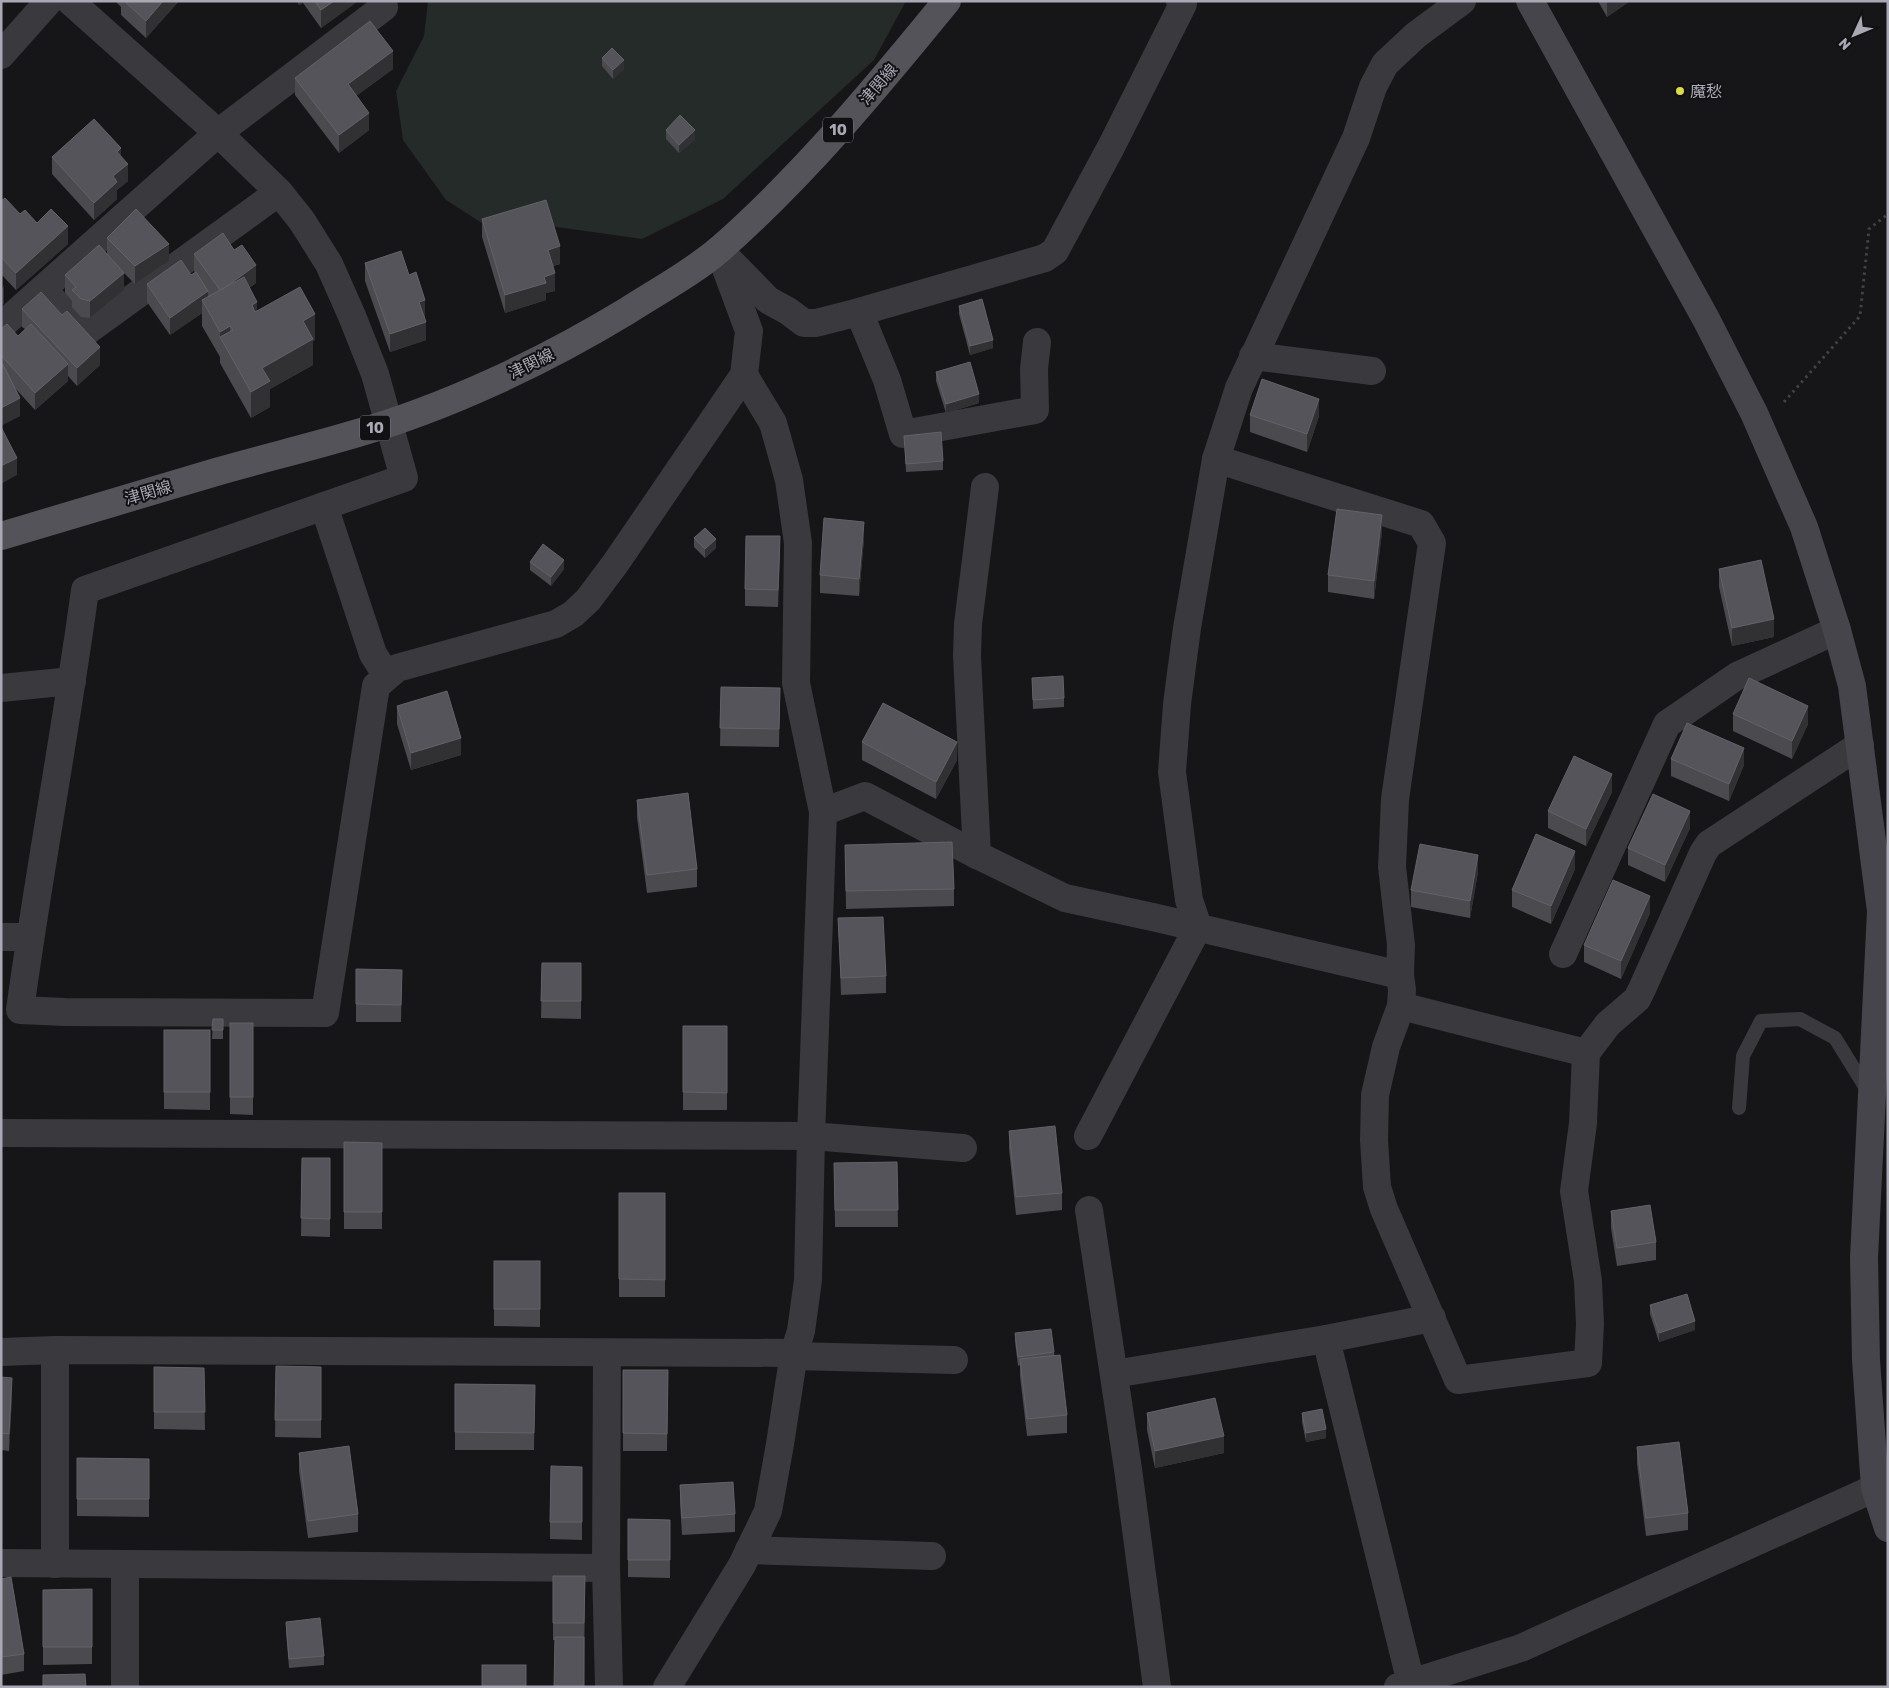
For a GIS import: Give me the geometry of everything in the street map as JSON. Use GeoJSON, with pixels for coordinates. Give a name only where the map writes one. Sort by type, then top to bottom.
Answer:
{"type":"FeatureCollection","features":[{"type":"Feature","properties":{"kind":"main road","name":"津関線"},"geometry":{"type":"LineString","coordinates":[[1,536],[390,423],[513,373],[586,336],[682,277],[719,250],[813,159],[947,1]]}},
{"type":"Feature","properties":{"kind":"street"},"geometry":{"type":"LineString","coordinates":[[1,55],[49,1]]}},
{"type":"Feature","properties":{"kind":"street"},"geometry":{"type":"LineString","coordinates":[[70,1],[218,133],[278,192],[302,221],[329,264],[375,374],[404,478],[85,590],[20,1010],[65,1012],[325,1013],[376,686],[397,668],[556,624],[574,614],[588,600],[615,564],[744,375],[749,331],[719,250]]}},
{"type":"Feature","properties":{"kind":"street"},"geometry":{"type":"LineString","coordinates":[[1,326],[218,133],[384,7],[381,1]]}},
{"type":"Feature","properties":{"kind":"street"},"geometry":{"type":"LineString","coordinates":[[719,250],[768,300],[788,310],[804,322],[816,323],[1046,258],[1056,251],[1111,147],[1184,4],[1180,1]]}},
{"type":"Feature","properties":{"kind":"street"},"geometry":{"type":"LineString","coordinates":[[1088,1136],[1198,927],[1189,900],[1172,772],[1177,704],[1187,628],[1216,459],[1239,388],[1356,138],[1373,87],[1385,64],[1416,35],[1462,1]]}},
{"type":"Feature","properties":{"kind":"street"},"geometry":{"type":"LineString","coordinates":[[1530,1],[1706,319],[1761,428],[1804,527],[1837,630],[1852,686],[1881,911],[1864,1258],[1866,1360],[1875,1488],[1888,1528]]}},
{"type":"Feature","properties":{"kind":"street"},"geometry":{"type":"LineString","coordinates":[[43,289],[83,334],[278,192]]}},
{"type":"Feature","properties":{"kind":"street"},"geometry":{"type":"LineString","coordinates":[[859,312],[887,380],[903,434],[1035,410],[1034,369],[1037,342]]}},
{"type":"Feature","properties":{"kind":"street"},"geometry":{"type":"LineString","coordinates":[[1253,356],[1372,371]]}},
{"type":"Feature","properties":{"kind":"street"},"geometry":{"type":"LineString","coordinates":[[667,1687],[742,1565],[768,1511],[793,1355],[801,1331],[808,1280],[823,812],[796,683],[798,543],[789,480],[773,424],[744,375]]}},
{"type":"Feature","properties":{"kind":"street"},"geometry":{"type":"LineString","coordinates":[[1216,459],[1420,524],[1432,543],[1395,799],[1392,867],[1401,945],[1401,1006],[1386,1048],[1376,1095],[1374,1140],[1377,1187],[1384,1209],[1458,1380],[1588,1363],[1590,1324],[1588,1280],[1574,1191],[1583,1123],[1586,1053],[1608,1024],[1637,999],[1703,853],[1709,844],[1860,745]]}},
{"type":"Feature","properties":{"kind":"street"},"geometry":{"type":"LineString","coordinates":[[978,855],[968,624],[985,487]]}},
{"type":"Feature","properties":{"kind":"street"},"geometry":{"type":"LineString","coordinates":[[324,506],[373,654],[387,676]]}},
{"type":"Feature","properties":{"kind":"street"},"geometry":{"type":"LineString","coordinates":[[1563,954],[1667,724],[1736,676],[1837,630]]}},
{"type":"Feature","properties":{"kind":"street"},"geometry":{"type":"LineString","coordinates":[[1,688],[72,681]]}},
{"type":"Feature","properties":{"kind":"street"},"geometry":{"type":"LineString","coordinates":[[823,812],[865,796],[1065,898],[1198,927],[1400,975]]}},
{"type":"Feature","properties":{"kind":"street"},"geometry":{"type":"LineString","coordinates":[[1,937],[30,937]]}},
{"type":"Feature","properties":{"kind":"street"},"geometry":{"type":"LineString","coordinates":[[1401,1006],[1586,1053]]}},
{"type":"Feature","properties":{"kind":"street"},"geometry":{"type":"LineString","coordinates":[[1,1133],[812,1136],[963,1148]]}},
{"type":"Feature","properties":{"kind":"street"},"geometry":{"type":"LineString","coordinates":[[1089,1210],[1114,1374],[1157,1687]]}},
{"type":"Feature","properties":{"kind":"street"},"geometry":{"type":"LineString","coordinates":[[1114,1374],[1326,1340],[1432,1318]]}},
{"type":"Feature","properties":{"kind":"street"},"geometry":{"type":"LineString","coordinates":[[1326,1340],[1407,1685],[1521,1648],[1875,1488]]}},
{"type":"Feature","properties":{"kind":"street"},"geometry":{"type":"LineString","coordinates":[[1,1352],[55,1350],[793,1355],[954,1360]]}},
{"type":"Feature","properties":{"kind":"street"},"geometry":{"type":"LineString","coordinates":[[55,1350],[55,1564]]}},
{"type":"Feature","properties":{"kind":"street"},"geometry":{"type":"LineString","coordinates":[[607,1354],[606,1568],[609,1687]]}},
{"type":"Feature","properties":{"kind":"street"},"geometry":{"type":"LineString","coordinates":[[749,1550],[932,1556]]}},
{"type":"Feature","properties":{"kind":"street"},"geometry":{"type":"LineString","coordinates":[[1,1563],[606,1568]]}},
{"type":"Feature","properties":{"kind":"street"},"geometry":{"type":"LineString","coordinates":[[124,1687],[125,1564]]}},
{"type":"Feature","properties":{"kind":"lane"},"geometry":{"type":"LineString","coordinates":[[1739,1108],[1743,1056],[1761,1021],[1800,1019],[1835,1038],[1872,1098]]}},
{"type":"Feature","properties":{"kind":"path"},"geometry":{"type":"LineString","coordinates":[[1761,428],[1860,316],[1869,229],[1888,214]]}},
{"type":"Feature","properties":{"kind":"shaded area"},"geometry":{"type":"Polygon","coordinates":[[[428,1],[906,1],[874,60],[723,199],[642,239],[528,223],[488,227],[446,200],[403,140],[396,91],[424,36],[428,1]]]}},
{"type":"Feature","properties":{"kind":"building"},"geometry":{"type":"Polygon","coordinates":[[[124,1],[163,1],[146,21],[124,1]]]}},
{"type":"Feature","properties":{"kind":"building"},"geometry":{"type":"Polygon","coordinates":[[[315,1],[334,1],[321,10],[315,1]]]}},
{"type":"Feature","properties":{"kind":"building"},"geometry":{"type":"Polygon","coordinates":[[[370,21],[393,51],[348,84],[369,113],[339,135],[295,78],[370,21]]]}},
{"type":"Feature","properties":{"kind":"building"},"geometry":{"type":"Polygon","coordinates":[[[612,48],[624,60],[613,70],[602,58],[612,48]]]}},
{"type":"Feature","properties":{"kind":"building"},"geometry":{"type":"Polygon","coordinates":[[[680,115],[695,130],[679,145],[666,130],[680,115]]]}},
{"type":"Feature","properties":{"kind":"building"},"geometry":{"type":"Polygon","coordinates":[[[94,119],[121,148],[117,152],[128,164],[113,176],[117,182],[94,203],[52,157],[94,119]]]}},
{"type":"Feature","properties":{"kind":"building"},"geometry":{"type":"Polygon","coordinates":[[[5,198],[20,214],[25,210],[37,223],[51,209],[68,226],[16,273],[1,257],[1,201],[5,198]]]}},
{"type":"Feature","properties":{"kind":"building"},"geometry":{"type":"Polygon","coordinates":[[[546,200],[560,246],[548,250],[555,273],[544,277],[546,283],[505,295],[482,219],[546,200]]]}},
{"type":"Feature","properties":{"kind":"building"},"geometry":{"type":"Polygon","coordinates":[[[136,209],[169,244],[135,266],[107,238],[136,209]]]}},
{"type":"Feature","properties":{"kind":"building"},"geometry":{"type":"Polygon","coordinates":[[[223,233],[234,250],[242,245],[256,265],[220,290],[194,254],[223,233]]]}},
{"type":"Feature","properties":{"kind":"building"},"geometry":{"type":"Polygon","coordinates":[[[99,245],[124,273],[90,301],[81,299],[72,290],[76,287],[65,275],[99,245]]]}},
{"type":"Feature","properties":{"kind":"building"},"geometry":{"type":"Polygon","coordinates":[[[401,251],[409,275],[416,272],[425,300],[419,302],[426,322],[390,334],[365,263],[401,251]]]}},
{"type":"Feature","properties":{"kind":"building"},"geometry":{"type":"Polygon","coordinates":[[[181,260],[191,275],[196,272],[208,291],[170,318],[147,284],[181,260]]]}},
{"type":"Feature","properties":{"kind":"building"},"geometry":{"type":"Polygon","coordinates":[[[244,277],[257,302],[252,305],[255,312],[300,287],[315,314],[303,321],[313,339],[262,368],[270,381],[251,392],[220,337],[233,330],[230,326],[220,332],[202,300],[244,277]]]}},
{"type":"Feature","properties":{"kind":"building"},"geometry":{"type":"Polygon","coordinates":[[[41,292],[62,315],[67,311],[100,347],[77,368],[22,309],[41,292]]]}},
{"type":"Feature","properties":{"kind":"building"},"geometry":{"type":"Polygon","coordinates":[[[982,299],[993,340],[970,346],[959,306],[982,299]]]}},
{"type":"Feature","properties":{"kind":"building"},"geometry":{"type":"Polygon","coordinates":[[[7,324],[18,336],[31,324],[68,364],[35,393],[1,355],[1,329],[7,324]]]}},
{"type":"Feature","properties":{"kind":"building"},"geometry":{"type":"Polygon","coordinates":[[[1,361],[20,398],[1,408],[1,361]]]}},
{"type":"Feature","properties":{"kind":"building"},"geometry":{"type":"Polygon","coordinates":[[[970,362],[979,394],[946,404],[936,372],[970,362]]]}},
{"type":"Feature","properties":{"kind":"building"},"geometry":{"type":"Polygon","coordinates":[[[1262,379],[1319,399],[1307,434],[1250,415],[1262,379]]]}},
{"type":"Feature","properties":{"kind":"building"},"geometry":{"type":"Polygon","coordinates":[[[1,427],[17,458],[1,466],[1,427]]]}},
{"type":"Feature","properties":{"kind":"building"},"geometry":{"type":"Polygon","coordinates":[[[941,432],[943,461],[906,464],[904,436],[941,432]]]}},
{"type":"Feature","properties":{"kind":"building"},"geometry":{"type":"Polygon","coordinates":[[[1337,509],[1382,515],[1374,581],[1328,575],[1337,509]]]}},
{"type":"Feature","properties":{"kind":"building"},"geometry":{"type":"Polygon","coordinates":[[[824,518],[864,522],[859,579],[820,575],[824,518]]]}},
{"type":"Feature","properties":{"kind":"building"},"geometry":{"type":"Polygon","coordinates":[[[705,528],[716,539],[705,549],[694,538],[705,528]]]}},
{"type":"Feature","properties":{"kind":"building"},"geometry":{"type":"Polygon","coordinates":[[[746,536],[780,536],[778,590],[745,589],[746,536]]]}},
{"type":"Feature","properties":{"kind":"building"},"geometry":{"type":"Polygon","coordinates":[[[543,544],[564,560],[551,577],[530,562],[543,544]]]}},
{"type":"Feature","properties":{"kind":"building"},"geometry":{"type":"Polygon","coordinates":[[[1761,560],[1774,619],[1732,628],[1719,569],[1761,560]]]}},
{"type":"Feature","properties":{"kind":"building"},"geometry":{"type":"Polygon","coordinates":[[[1063,676],[1064,698],[1033,700],[1032,678],[1063,676]]]}},
{"type":"Feature","properties":{"kind":"building"},"geometry":{"type":"Polygon","coordinates":[[[1749,678],[1808,706],[1792,741],[1733,714],[1749,678]]]}},
{"type":"Feature","properties":{"kind":"building"},"geometry":{"type":"Polygon","coordinates":[[[721,687],[780,688],[779,729],[720,728],[721,687]]]}},
{"type":"Feature","properties":{"kind":"building"},"geometry":{"type":"Polygon","coordinates":[[[447,691],[461,738],[411,753],[397,706],[447,691]]]}},
{"type":"Feature","properties":{"kind":"building"},"geometry":{"type":"Polygon","coordinates":[[[883,703],[957,742],[936,782],[862,742],[883,703]]]}},
{"type":"Feature","properties":{"kind":"building"},"geometry":{"type":"Polygon","coordinates":[[[1687,723],[1744,748],[1729,784],[1671,759],[1687,723]]]}},
{"type":"Feature","properties":{"kind":"building"},"geometry":{"type":"Polygon","coordinates":[[[1574,756],[1612,774],[1586,829],[1548,811],[1574,756]]]}},
{"type":"Feature","properties":{"kind":"building"},"geometry":{"type":"Polygon","coordinates":[[[688,793],[697,869],[647,875],[637,800],[688,793]]]}},
{"type":"Feature","properties":{"kind":"building"},"geometry":{"type":"Polygon","coordinates":[[[1653,794],[1690,811],[1665,865],[1628,848],[1653,794]]]}},
{"type":"Feature","properties":{"kind":"building"},"geometry":{"type":"Polygon","coordinates":[[[1536,834],[1575,851],[1551,906],[1512,890],[1536,834]]]}},
{"type":"Feature","properties":{"kind":"building"},"geometry":{"type":"Polygon","coordinates":[[[952,842],[954,889],[846,891],[845,845],[952,842]]]}},
{"type":"Feature","properties":{"kind":"building"},"geometry":{"type":"Polygon","coordinates":[[[1420,844],[1478,855],[1470,901],[1411,890],[1420,844]]]}},
{"type":"Feature","properties":{"kind":"building"},"geometry":{"type":"Polygon","coordinates":[[[1613,880],[1650,896],[1621,961],[1584,945],[1613,880]]]}},
{"type":"Feature","properties":{"kind":"building"},"geometry":{"type":"Polygon","coordinates":[[[883,917],[886,976],[841,978],[838,918],[883,917]]]}},
{"type":"Feature","properties":{"kind":"building"},"geometry":{"type":"Polygon","coordinates":[[[542,963],[581,963],[581,1001],[541,1001],[542,963]]]}},
{"type":"Feature","properties":{"kind":"building"},"geometry":{"type":"Polygon","coordinates":[[[356,969],[402,970],[401,1005],[356,1004],[356,969]]]}},
{"type":"Feature","properties":{"kind":"building"},"geometry":{"type":"Polygon","coordinates":[[[213,1019],[223,1019],[223,1030],[212,1030],[213,1019]]]}},
{"type":"Feature","properties":{"kind":"building"},"geometry":{"type":"Polygon","coordinates":[[[230,1023],[253,1023],[253,1097],[230,1097],[230,1023]]]}},
{"type":"Feature","properties":{"kind":"building"},"geometry":{"type":"Polygon","coordinates":[[[683,1026],[727,1026],[727,1093],[683,1092],[683,1026]]]}},
{"type":"Feature","properties":{"kind":"building"},"geometry":{"type":"Polygon","coordinates":[[[164,1030],[210,1030],[210,1092],[164,1092],[164,1030]]]}},
{"type":"Feature","properties":{"kind":"building"},"geometry":{"type":"Polygon","coordinates":[[[1055,1126],[1062,1193],[1016,1197],[1009,1131],[1055,1126]]]}},
{"type":"Feature","properties":{"kind":"building"},"geometry":{"type":"Polygon","coordinates":[[[344,1142],[382,1143],[382,1212],[344,1212],[344,1142]]]}},
{"type":"Feature","properties":{"kind":"building"},"geometry":{"type":"Polygon","coordinates":[[[302,1158],[330,1158],[330,1219],[301,1218],[302,1158]]]}},
{"type":"Feature","properties":{"kind":"building"},"geometry":{"type":"Polygon","coordinates":[[[897,1162],[898,1210],[835,1210],[834,1163],[897,1162]]]}},
{"type":"Feature","properties":{"kind":"building"},"geometry":{"type":"Polygon","coordinates":[[[619,1193],[665,1193],[665,1280],[619,1279],[619,1193]]]}},
{"type":"Feature","properties":{"kind":"building"},"geometry":{"type":"Polygon","coordinates":[[[1650,1205],[1656,1242],[1617,1248],[1611,1211],[1650,1205]]]}},
{"type":"Feature","properties":{"kind":"building"},"geometry":{"type":"Polygon","coordinates":[[[494,1261],[540,1261],[540,1309],[494,1309],[494,1261]]]}},
{"type":"Feature","properties":{"kind":"building"},"geometry":{"type":"Polygon","coordinates":[[[1687,1294],[1695,1321],[1659,1333],[1650,1305],[1687,1294]]]}},
{"type":"Feature","properties":{"kind":"building"},"geometry":{"type":"Polygon","coordinates":[[[1051,1329],[1054,1352],[1018,1357],[1015,1333],[1051,1329]]]}},
{"type":"Feature","properties":{"kind":"building"},"geometry":{"type":"Polygon","coordinates":[[[1060,1355],[1067,1415],[1027,1419],[1020,1359],[1060,1355]]]}},
{"type":"Feature","properties":{"kind":"building"},"geometry":{"type":"Polygon","coordinates":[[[276,1366],[321,1367],[321,1420],[275,1420],[276,1366]]]}},
{"type":"Feature","properties":{"kind":"building"},"geometry":{"type":"Polygon","coordinates":[[[154,1367],[204,1368],[205,1412],[154,1412],[154,1367]]]}},
{"type":"Feature","properties":{"kind":"building"},"geometry":{"type":"Polygon","coordinates":[[[623,1370],[668,1370],[667,1434],[623,1433],[623,1370]]]}},
{"type":"Feature","properties":{"kind":"building"},"geometry":{"type":"Polygon","coordinates":[[[1,1377],[12,1378],[9,1434],[1,1433],[1,1377]]]}},
{"type":"Feature","properties":{"kind":"building"},"geometry":{"type":"Polygon","coordinates":[[[455,1384],[535,1385],[534,1433],[455,1432],[455,1384]]]}},
{"type":"Feature","properties":{"kind":"building"},"geometry":{"type":"Polygon","coordinates":[[[1215,1398],[1224,1436],[1155,1451],[1147,1413],[1215,1398]]]}},
{"type":"Feature","properties":{"kind":"building"},"geometry":{"type":"Polygon","coordinates":[[[1322,1409],[1326,1429],[1306,1433],[1302,1413],[1322,1409]]]}},
{"type":"Feature","properties":{"kind":"building"},"geometry":{"type":"Polygon","coordinates":[[[1679,1442],[1688,1513],[1646,1518],[1637,1447],[1679,1442]]]}},
{"type":"Feature","properties":{"kind":"building"},"geometry":{"type":"Polygon","coordinates":[[[349,1446],[358,1514],[308,1521],[299,1453],[349,1446]]]}},
{"type":"Feature","properties":{"kind":"building"},"geometry":{"type":"Polygon","coordinates":[[[77,1458],[149,1459],[149,1499],[77,1499],[77,1458]]]}},
{"type":"Feature","properties":{"kind":"building"},"geometry":{"type":"Polygon","coordinates":[[[551,1466],[582,1467],[582,1522],[550,1522],[551,1466]]]}},
{"type":"Feature","properties":{"kind":"building"},"geometry":{"type":"Polygon","coordinates":[[[733,1482],[735,1514],[682,1518],[680,1485],[733,1482]]]}},
{"type":"Feature","properties":{"kind":"building"},"geometry":{"type":"Polygon","coordinates":[[[628,1519],[670,1520],[670,1560],[628,1560],[628,1519]]]}},
{"type":"Feature","properties":{"kind":"building"},"geometry":{"type":"Polygon","coordinates":[[[553,1576],[585,1576],[584,1623],[553,1623],[553,1576]]]}},
{"type":"Feature","properties":{"kind":"building"},"geometry":{"type":"Polygon","coordinates":[[[11,1577],[24,1654],[1,1657],[1,1579],[11,1577]]]}},
{"type":"Feature","properties":{"kind":"building"},"geometry":{"type":"Polygon","coordinates":[[[92,1589],[92,1647],[43,1647],[43,1590],[92,1589]]]}},
{"type":"Feature","properties":{"kind":"building"},"geometry":{"type":"Polygon","coordinates":[[[320,1618],[324,1656],[289,1659],[286,1622],[320,1618]]]}},
{"type":"Feature","properties":{"kind":"building"},"geometry":{"type":"Polygon","coordinates":[[[555,1637],[584,1637],[584,1687],[554,1687],[555,1637]]]}},
{"type":"Feature","properties":{"kind":"building"},"geometry":{"type":"Polygon","coordinates":[[[482,1665],[526,1665],[526,1687],[482,1687],[482,1665]]]}},
{"type":"Feature","properties":{"kind":"building"},"geometry":{"type":"Polygon","coordinates":[[[85,1674],[86,1687],[43,1687],[43,1675],[85,1674]]]}},
{"type":"Feature","properties":{"kind":"place","name":"魔愁"},"geometry":{"type":"Point","coordinates":[1680,91]}}]}
